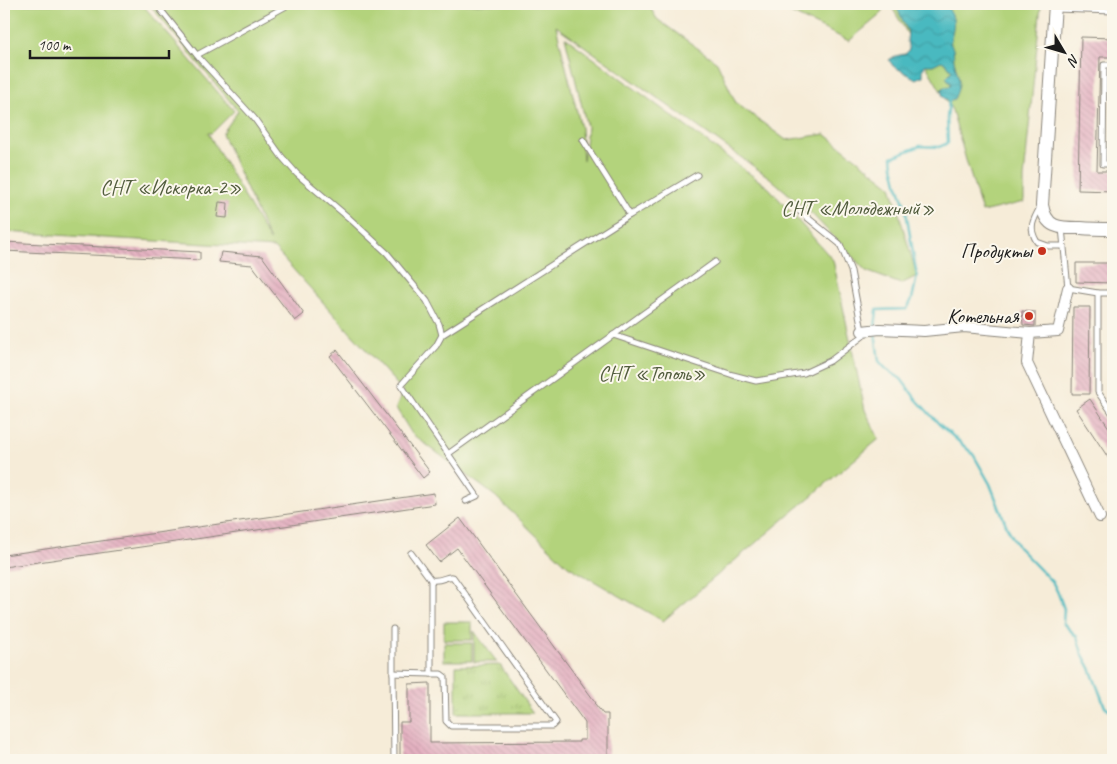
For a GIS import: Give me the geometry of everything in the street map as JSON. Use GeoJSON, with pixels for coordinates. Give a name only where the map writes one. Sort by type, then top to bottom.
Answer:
{"type":"FeatureCollection","features":[{"type":"Feature","properties":{"kind":"street"},"geometry":{"type":"LineString","coordinates":[[1055,6],[1042,205],[1043,214],[1049,222],[1062,228],[1113,229]]}},
{"type":"Feature","properties":{"kind":"street"},"geometry":{"type":"LineString","coordinates":[[865,331],[880,329],[924,331],[964,327],[1030,333],[1058,330],[1068,288]]}},
{"type":"Feature","properties":{"kind":"street"},"geometry":{"type":"LineString","coordinates":[[1030,333],[1027,363],[1100,517]]}},
{"type":"Feature","properties":{"kind":"lane"},"geometry":{"type":"LineString","coordinates":[[156,4],[197,55],[254,118],[282,157],[297,174],[387,253],[427,301],[439,324],[442,335]]}},
{"type":"Feature","properties":{"kind":"lane"},"geometry":{"type":"LineString","coordinates":[[197,55],[290,4]]}},
{"type":"Feature","properties":{"kind":"lane"},"geometry":{"type":"LineString","coordinates":[[1055,6],[1113,11]]}},
{"type":"Feature","properties":{"kind":"lane"},"geometry":{"type":"LineString","coordinates":[[1113,65],[1104,65],[1103,164],[1113,164]]}},
{"type":"Feature","properties":{"kind":"lane"},"geometry":{"type":"LineString","coordinates":[[583,140],[630,215]]}},
{"type":"Feature","properties":{"kind":"lane"},"geometry":{"type":"LineString","coordinates":[[466,501],[477,496],[400,385],[436,346],[442,335],[697,174]]}},
{"type":"Feature","properties":{"kind":"lane"},"geometry":{"type":"LineString","coordinates":[[1042,205],[1033,219],[1032,234],[1037,242],[1048,246],[1064,246]]}},
{"type":"Feature","properties":{"kind":"lane"},"geometry":{"type":"LineString","coordinates":[[613,335],[756,381],[804,373],[830,360],[863,336],[865,331],[851,271],[840,244],[798,210]]}},
{"type":"Feature","properties":{"kind":"lane"},"geometry":{"type":"LineString","coordinates":[[1062,228],[1068,288],[1098,293],[1113,293]]}},
{"type":"Feature","properties":{"kind":"lane"},"geometry":{"type":"LineString","coordinates":[[448,454],[714,262]]}},
{"type":"Feature","properties":{"kind":"lane"},"geometry":{"type":"LineString","coordinates":[[1098,293],[1098,392],[1113,414]]}},
{"type":"Feature","properties":{"kind":"lane"},"geometry":{"type":"LineString","coordinates":[[411,553],[431,580],[431,674]]}},
{"type":"Feature","properties":{"kind":"lane"},"geometry":{"type":"LineString","coordinates":[[394,673],[441,674],[445,678],[446,721],[451,726],[552,726],[556,722],[453,577],[447,577],[440,581],[431,580]]}},
{"type":"Feature","properties":{"kind":"lane"},"geometry":{"type":"LineString","coordinates":[[394,629],[394,760]]}},
{"type":"Feature","properties":{"kind":"green space"},"geometry":{"type":"Polygon","coordinates":[[[4,4],[142,4],[234,111],[212,133],[208,133],[270,241],[222,134],[238,111],[149,4],[648,4],[657,19],[717,62],[736,103],[786,140],[825,134],[891,186],[917,276],[901,284],[866,271],[813,215],[770,178],[556,26],[581,128],[583,161],[587,127],[565,37],[769,188],[833,260],[865,410],[879,439],[663,621],[568,566],[495,496],[412,434],[396,408],[403,391],[274,248],[4,232],[4,4]]]}},
{"type":"Feature","properties":{"kind":"green space"},"geometry":{"type":"Polygon","coordinates":[[[772,4],[886,4],[880,15],[849,41],[772,4]]]}},
{"type":"Feature","properties":{"kind":"green space","name":"СНТ «Молодежный»"},"geometry":{"type":"Polygon","coordinates":[[[890,4],[1041,4],[1024,178],[1024,202],[982,212],[952,110],[890,4]]]}},
{"type":"Feature","properties":{"kind":"green space"},"geometry":{"type":"Polygon","coordinates":[[[444,622],[472,622],[472,640],[444,640],[444,622]]]}},
{"type":"Feature","properties":{"kind":"green space"},"geometry":{"type":"Polygon","coordinates":[[[474,631],[497,662],[474,662],[474,631]]]}},
{"type":"Feature","properties":{"kind":"green space"},"geometry":{"type":"Polygon","coordinates":[[[444,643],[472,643],[472,661],[444,661],[444,643]]]}},
{"type":"Feature","properties":{"kind":"green space"},"geometry":{"type":"Polygon","coordinates":[[[500,665],[533,713],[456,713],[456,666],[500,665]]]}},
{"type":"Feature","properties":{"kind":"water"},"geometry":{"type":"Polygon","coordinates":[[[895,4],[945,4],[949,9],[954,22],[950,42],[959,81],[954,99],[949,101],[943,97],[941,90],[944,87],[949,87],[951,84],[946,77],[952,71],[946,63],[941,61],[933,65],[925,65],[923,76],[916,79],[893,66],[889,60],[895,56],[905,54],[909,50],[908,32],[895,4]]]}},
{"type":"Feature","properties":{"kind":"building"},"geometry":{"type":"Polygon","coordinates":[[[1081,37],[1113,38],[1113,57],[1100,57],[1097,171],[1113,171],[1113,191],[1078,190],[1081,37]]]}},
{"type":"Feature","properties":{"kind":"building"},"geometry":{"type":"Polygon","coordinates":[[[219,202],[228,203],[227,218],[217,217],[219,202]]]}},
{"type":"Feature","properties":{"kind":"building"},"geometry":{"type":"Polygon","coordinates":[[[4,242],[200,252],[200,260],[4,251],[4,242]]]}},
{"type":"Feature","properties":{"kind":"building"},"geometry":{"type":"Polygon","coordinates":[[[221,252],[262,256],[304,314],[295,321],[252,265],[219,262],[221,252]]]}},
{"type":"Feature","properties":{"kind":"building"},"geometry":{"type":"Polygon","coordinates":[[[1076,263],[1113,263],[1113,283],[1076,282],[1076,263]]]}},
{"type":"Feature","properties":{"kind":"building"},"geometry":{"type":"Polygon","coordinates":[[[1073,307],[1090,307],[1089,394],[1072,394],[1073,307]]]}},
{"type":"Feature","properties":{"kind":"building","name":"Котельная"},"geometry":{"type":"Polygon","coordinates":[[[1022,311],[1035,312],[1035,326],[1023,325],[1022,311]]]}},
{"type":"Feature","properties":{"kind":"building"},"geometry":{"type":"Polygon","coordinates":[[[337,350],[430,472],[423,478],[330,356],[337,350]]]}},
{"type":"Feature","properties":{"kind":"building"},"geometry":{"type":"Polygon","coordinates":[[[1090,399],[1113,434],[1113,465],[1076,409],[1090,399]]]}},
{"type":"Feature","properties":{"kind":"building"},"geometry":{"type":"Polygon","coordinates":[[[434,493],[435,504],[4,567],[4,555],[434,493]]]}},
{"type":"Feature","properties":{"kind":"building"},"geometry":{"type":"Polygon","coordinates":[[[460,518],[595,704],[603,714],[608,714],[608,760],[400,760],[400,722],[409,722],[409,684],[430,683],[430,743],[579,742],[579,740],[585,740],[585,723],[457,548],[439,562],[426,545],[460,518]]]}},
{"type":"Feature","properties":{"kind":"waterway"},"geometry":{"type":"LineString","coordinates":[[875,328],[877,310],[907,309],[912,299],[917,276],[905,206],[897,183],[892,157],[920,146],[939,147],[948,143],[947,118],[949,101]]}},
{"type":"Feature","properties":{"kind":"waterway"},"geometry":{"type":"LineString","coordinates":[[875,333],[879,361],[886,369],[901,379],[939,424],[973,454],[990,484],[1007,527],[1018,547],[1053,583],[1064,609],[1063,623],[1077,637],[1105,707],[1113,713]]}},
{"type":"Feature","properties":{"kind":"place","name":"Продукты"},"geometry":{"type":"Point","coordinates":[1042,251]}},
{"type":"Feature","properties":{"kind":"place","name":"Котельная"},"geometry":{"type":"Point","coordinates":[1029,316]}},
{"type":"Feature","properties":{"kind":"park label","name":"СНТ «Искорка-2»"},"geometry":{"type":"Point","coordinates":[171,187]}},
{"type":"Feature","properties":{"kind":"park label","name":"СНТ «Тополь»"},"geometry":{"type":"Point","coordinates":[652,373]}}]}
